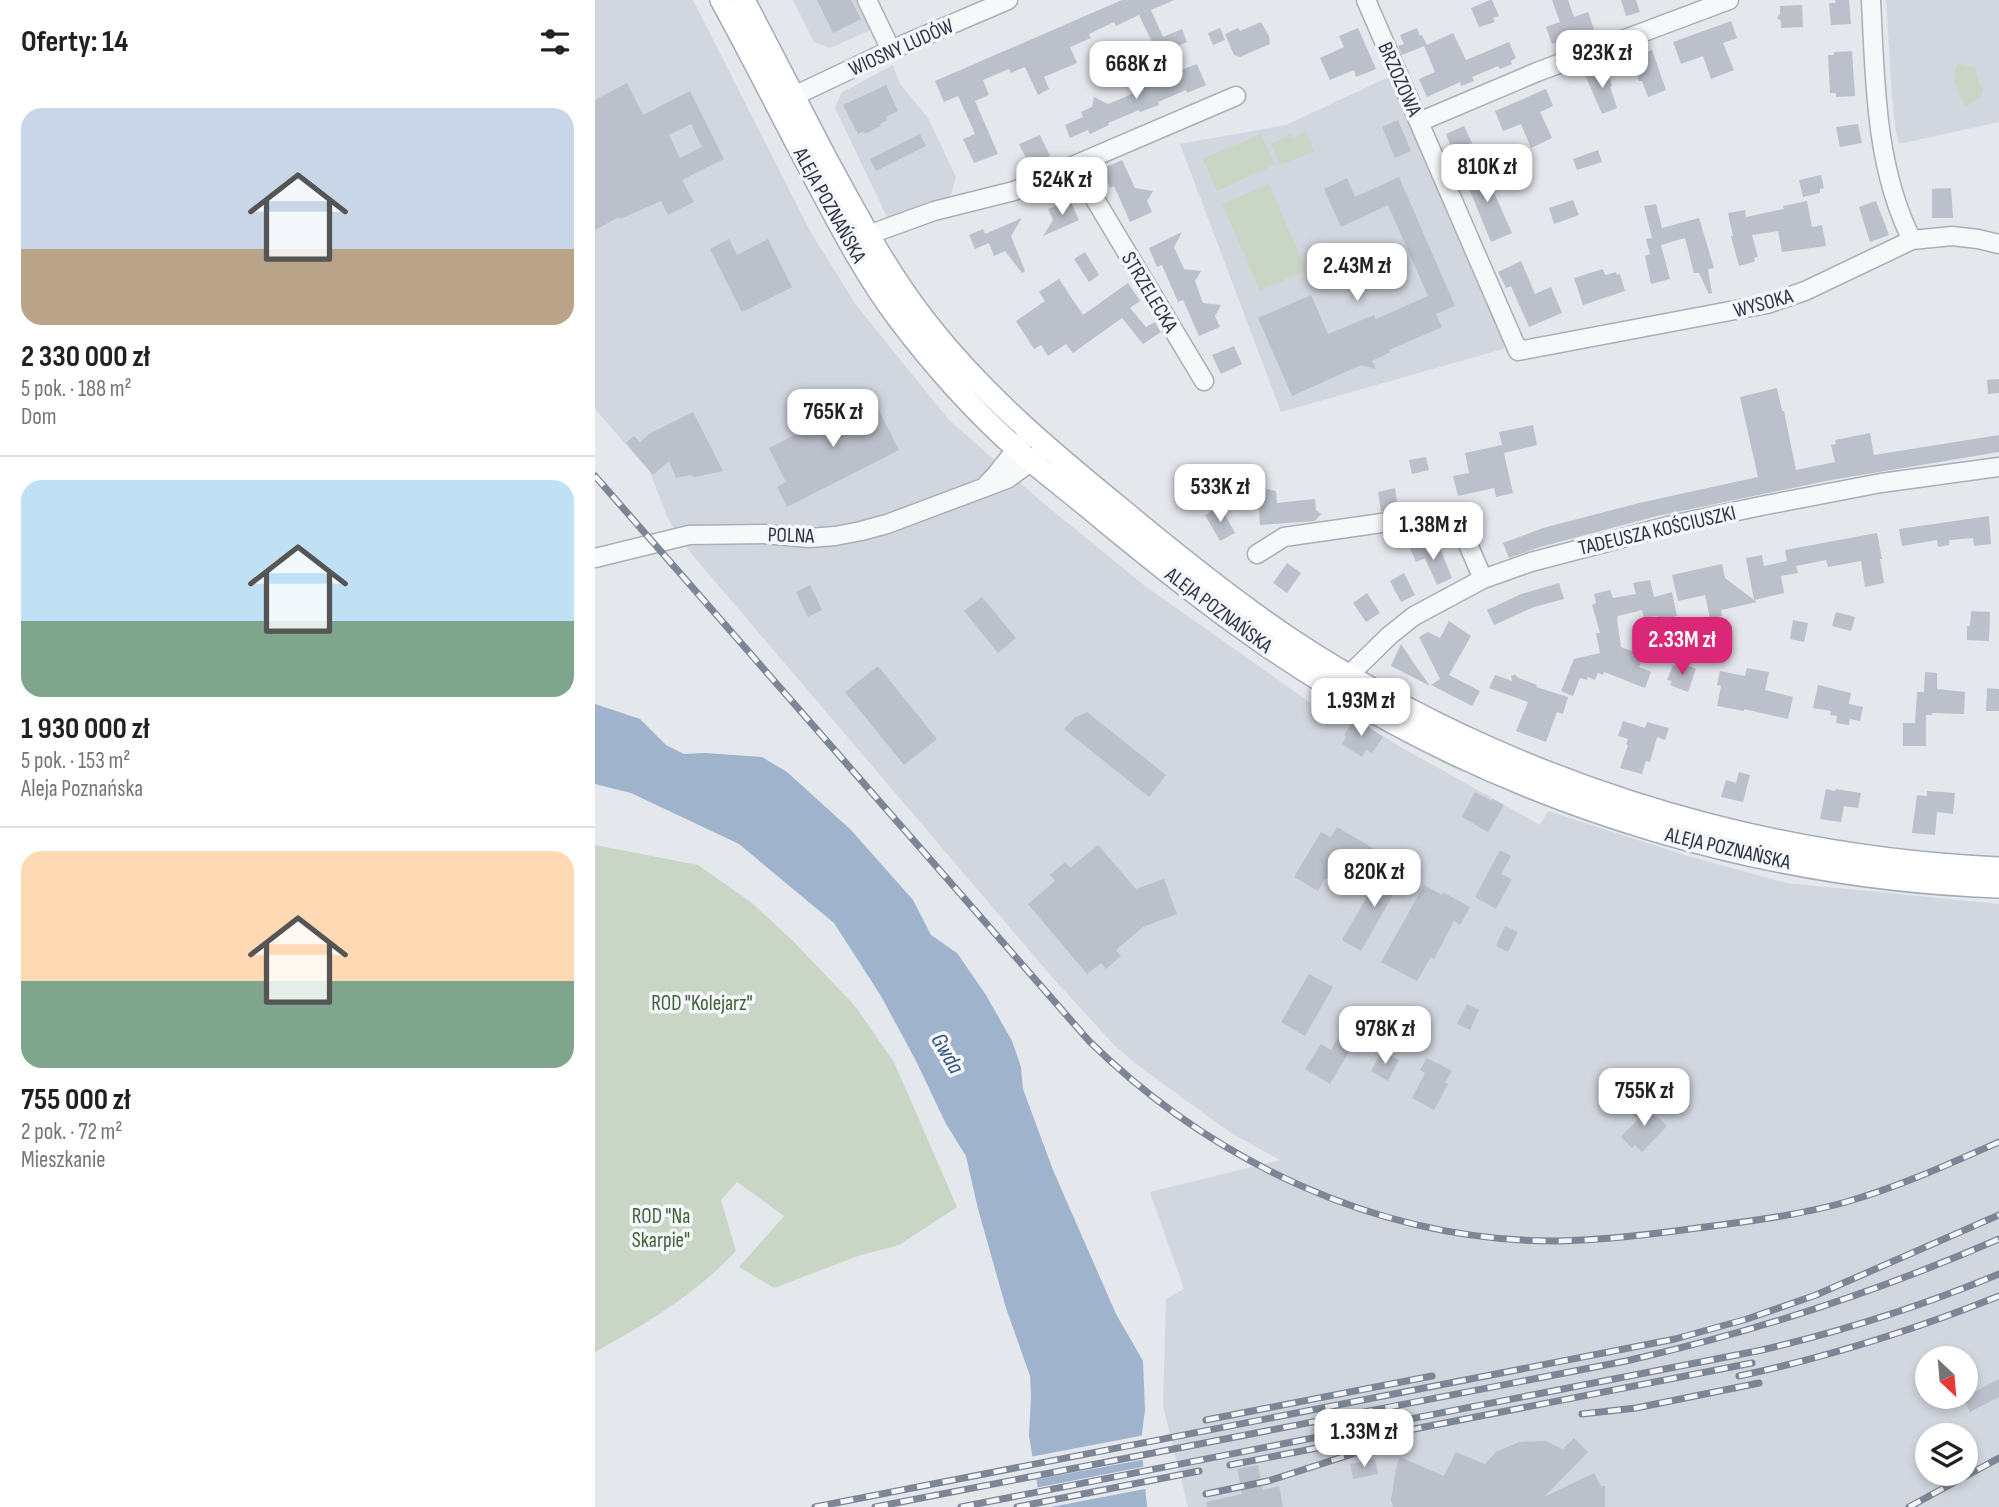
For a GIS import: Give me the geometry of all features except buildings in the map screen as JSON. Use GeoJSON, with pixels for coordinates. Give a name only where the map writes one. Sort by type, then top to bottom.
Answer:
{"type":"FeatureCollection","features":[{"type":"Feature","properties":{"kind":"main road","name":"ALEJA POZNAŃSKA"},"geometry":{"type":"LineString","coordinates":[[721,0],[832,212],[877,287],[931,360],[967,399],[1294,641],[1342,683],[1424,739],[1566,801],[1642,826],[1743,853],[1820,868],[1910,881],[1999,887]]}},
{"type":"Feature","properties":{"kind":"main road","name":"ALEJA POZNAŃSKA"},"geometry":{"type":"LineString","coordinates":[[744,0],[868,235],[903,291],[938,337],[1031,447]]}},
{"type":"Feature","properties":{"kind":"main road","name":"ALEJA POZNAŃSKA"},"geometry":{"type":"LineString","coordinates":[[1342,683],[1432,720],[1509,756],[1597,791],[1669,814],[1746,834],[1823,849],[1928,863],[1999,868]]}},
{"type":"Feature","properties":{"kind":"street"},"geometry":{"type":"LineString","coordinates":[[867,0],[891,50]]}},
{"type":"Feature","properties":{"kind":"street","name":"WIOSNY LUDÓW"},"geometry":{"type":"LineString","coordinates":[[794,96],[891,50],[1008,0]]}},
{"type":"Feature","properties":{"kind":"street","name":"BRZOZOWA"},"geometry":{"type":"LineString","coordinates":[[1366,0],[1518,351]]}},
{"type":"Feature","properties":{"kind":"street"},"geometry":{"type":"LineString","coordinates":[[1419,122],[1537,72],[1729,0]]}},
{"type":"Feature","properties":{"kind":"street"},"geometry":{"type":"LineString","coordinates":[[1871,0],[1882,143],[1891,185],[1912,240]]}},
{"type":"Feature","properties":{"kind":"street"},"geometry":{"type":"LineString","coordinates":[[868,235],[935,211],[1014,191],[1236,96]]}},
{"type":"Feature","properties":{"kind":"street","name":"STRZELECKA"},"geometry":{"type":"LineString","coordinates":[[1075,166],[1204,381]]}},
{"type":"Feature","properties":{"kind":"street","name":"WYSOKA"},"geometry":{"type":"LineString","coordinates":[[1518,351],[1767,304],[1805,291],[1912,240],[1952,236],[1999,244]]}},
{"type":"Feature","properties":{"kind":"street","name":"POLNA"},"geometry":{"type":"LineString","coordinates":[[595,558],[677,537],[700,534],[764,534],[809,538],[861,531],[887,524],[981,488],[1031,447]]}},
{"type":"Feature","properties":{"kind":"street","name":"TADEUSZA KOŚCIUSZKI"},"geometry":{"type":"LineString","coordinates":[[1342,683],[1406,621],[1483,579],[1531,562],[1676,524],[1881,483],[1999,467]]}},
{"type":"Feature","properties":{"kind":"street"},"geometry":{"type":"LineString","coordinates":[[1257,554],[1284,537],[1447,514],[1459,525],[1483,579]]}},
{"type":"Feature","properties":{"kind":"shaded area"},"geometry":{"type":"Polygon","coordinates":[[[595,0],[693,0],[810,231],[856,305],[949,420],[1042,502],[1145,586],[1342,725],[1350,715],[1399,746],[1540,825],[1548,811],[1684,855],[1786,883],[1999,904],[1999,1507],[1188,1507],[1163,1406],[1166,1299],[1184,1289],[1150,1192],[1280,1160],[1231,1133],[1116,1047],[1052,977],[690,552],[668,519],[650,472],[595,409],[595,0]]]}},
{"type":"Feature","properties":{"kind":"shaded area"},"geometry":{"type":"Polygon","coordinates":[[[793,0],[856,0],[871,30],[830,48],[814,42],[793,0]]]}},
{"type":"Feature","properties":{"kind":"shaded area"},"geometry":{"type":"Polygon","coordinates":[[[1886,0],[1999,0],[1999,122],[1899,144],[1892,97],[1886,0]]]}},
{"type":"Feature","properties":{"kind":"shaded area"},"geometry":{"type":"Polygon","coordinates":[[[893,65],[900,84],[928,118],[956,177],[949,201],[888,219],[835,108],[841,93],[893,65]]]}},
{"type":"Feature","properties":{"kind":"shaded area"},"geometry":{"type":"Polygon","coordinates":[[[1393,75],[1508,342],[1503,349],[1281,412],[1180,144],[1286,125],[1393,75]]]}},
{"type":"Feature","properties":{"kind":"green space"},"geometry":{"type":"Polygon","coordinates":[[[1960,63],[1975,68],[1983,89],[1981,97],[1967,106],[1954,82],[1956,66],[1960,63]]]}},
{"type":"Feature","properties":{"kind":"green space"},"geometry":{"type":"Polygon","coordinates":[[[1306,132],[1314,151],[1280,165],[1271,143],[1291,134],[1293,138],[1306,132]]]}},
{"type":"Feature","properties":{"kind":"green space"},"geometry":{"type":"Polygon","coordinates":[[[1261,134],[1275,165],[1217,191],[1203,159],[1261,134]]]}},
{"type":"Feature","properties":{"kind":"green space"},"geometry":{"type":"Polygon","coordinates":[[[1269,184],[1306,270],[1260,291],[1222,204],[1269,184]]]}},
{"type":"Feature","properties":{"kind":"green space"},"geometry":{"type":"Polygon","coordinates":[[[1401,737],[1431,751],[1462,772],[1398,739],[1401,737]]]}},
{"type":"Feature","properties":{"kind":"green space","name":"ROD \"Kolejarz\""},"geometry":{"type":"Polygon","coordinates":[[[595,845],[698,865],[752,903],[794,942],[855,1006],[894,1062],[957,1207],[899,1245],[858,1256],[774,1288],[739,1267],[784,1216],[737,1182],[721,1200],[736,1251],[721,1267],[670,1307],[595,1352],[595,845]]]}},
{"type":"Feature","properties":{"kind":"water","name":"Gwda"},"geometry":{"type":"Polygon","coordinates":[[[595,704],[640,719],[666,745],[684,754],[762,757],[787,772],[851,830],[913,900],[931,935],[957,953],[986,995],[1012,1041],[1021,1067],[1023,1089],[1053,1170],[1116,1314],[1143,1361],[1145,1410],[1141,1441],[1147,1507],[1041,1507],[1029,1436],[1030,1376],[1006,1308],[966,1156],[946,1124],[881,996],[834,923],[739,844],[631,793],[595,784],[595,704]]]}},
{"type":"Feature","properties":{"kind":"pier"},"geometry":{"type":"Polygon","coordinates":[[[1145,1435],[1147,1459],[1033,1480],[1030,1457],[1145,1435]]]}},
{"type":"Feature","properties":{"kind":"pier"},"geometry":{"type":"Polygon","coordinates":[[[1147,1466],[1150,1488],[1051,1507],[1038,1507],[1035,1488],[1147,1466]]]}},
{"type":"Feature","properties":{"kind":"railway"},"geometry":{"type":"LineString","coordinates":[[595,476],[1089,1041],[1138,1085],[1190,1124],[1246,1158],[1304,1187],[1365,1210],[1428,1227],[1493,1238],[1592,1240],[1749,1221],[1827,1207],[1905,1182],[1999,1142]]}},
{"type":"Feature","properties":{"kind":"railway"},"geometry":{"type":"LineString","coordinates":[[815,1507],[1675,1339],[1747,1319],[1816,1295],[1999,1215]]}},
{"type":"Feature","properties":{"kind":"railway"},"geometry":{"type":"LineString","coordinates":[[875,1507],[1674,1350],[1862,1293],[1999,1239]]}},
{"type":"Feature","properties":{"kind":"railway"},"geometry":{"type":"LineString","coordinates":[[961,1507],[1762,1350],[1882,1317],[1999,1274]]}},
{"type":"Feature","properties":{"kind":"railway"},"geometry":{"type":"LineString","coordinates":[[1739,1376],[1871,1342],[1999,1296]]}},
{"type":"Feature","properties":{"kind":"railway"},"geometry":{"type":"LineString","coordinates":[[1230,1465],[1752,1363]]}},
{"type":"Feature","properties":{"kind":"railway"},"geometry":{"type":"LineString","coordinates":[[1206,1420],[1432,1376]]}},
{"type":"Feature","properties":{"kind":"railway"},"geometry":{"type":"LineString","coordinates":[[1582,1414],[1636,1408],[1759,1383]]}},
{"type":"Feature","properties":{"kind":"railway"},"geometry":{"type":"LineString","coordinates":[[1206,1494],[1268,1481],[1374,1447]]}},
{"type":"Feature","properties":{"kind":"railway"},"geometry":{"type":"LineString","coordinates":[[1909,1507],[1999,1458]]}},
{"type":"Feature","properties":{"kind":"railway"},"geometry":{"type":"LineString","coordinates":[[1017,1507],[1199,1471]]}},
{"type":"Feature","properties":{"kind":"park label","name":"ROD \"Na Skarpie\""},"geometry":{"type":"Point","coordinates":[661,1228]}}]}
